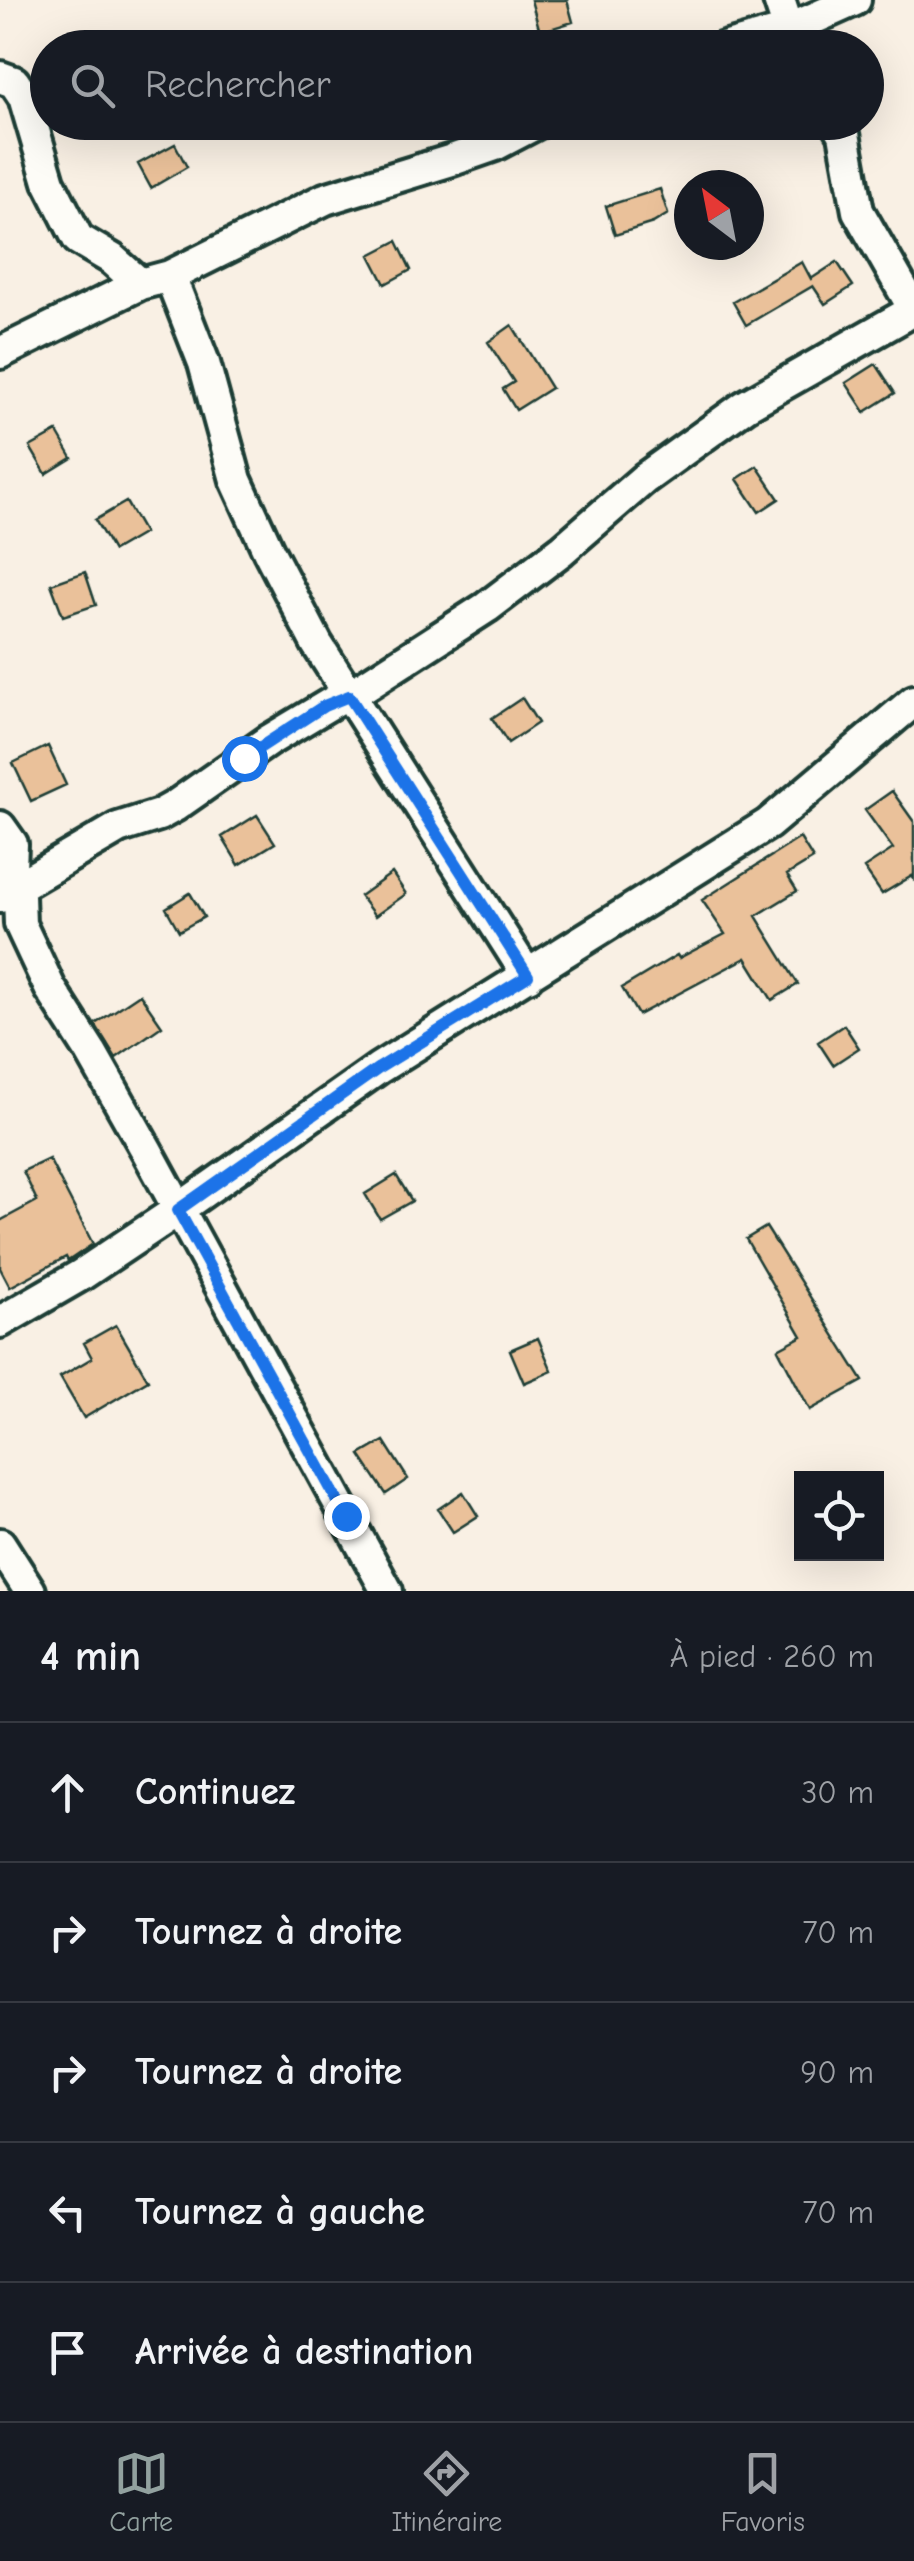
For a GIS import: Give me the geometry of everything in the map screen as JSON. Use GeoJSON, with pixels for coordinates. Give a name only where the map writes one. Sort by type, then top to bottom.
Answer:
{"type":"FeatureCollection","features":[{"type":"Feature","properties":{"kind":"street"},"geometry":{"type":"LineString","coordinates":[[780,0],[789,30]]}},
{"type":"Feature","properties":{"kind":"street"},"geometry":{"type":"LineString","coordinates":[[807,30],[855,0]]}},
{"type":"Feature","properties":{"kind":"street"},"geometry":{"type":"LineString","coordinates":[[0,77],[14,82],[30,117]]}},
{"type":"Feature","properties":{"kind":"street"},"geometry":{"type":"LineString","coordinates":[[37,140],[49,182],[78,240],[128,270],[140,284]]}},
{"type":"Feature","properties":{"kind":"street"},"geometry":{"type":"LineString","coordinates":[[0,353],[324,200],[466,155],[499,140]]}},
{"type":"Feature","properties":{"kind":"street"},"geometry":{"type":"LineString","coordinates":[[5,894],[118,828],[175,806],[308,715],[349,696],[487,607],[562,550],[645,478],[745,406],[914,310],[858,211],[845,140]]}},
{"type":"Feature","properties":{"kind":"street"},"geometry":{"type":"LineString","coordinates":[[170,276],[204,362],[236,480],[269,552],[317,644],[528,976]]}},
{"type":"Feature","properties":{"kind":"street"},"geometry":{"type":"LineString","coordinates":[[0,1322],[81,1275],[178,1210],[379,1068],[768,824],[909,719]]}},
{"type":"Feature","properties":{"kind":"street"},"geometry":{"type":"LineString","coordinates":[[0,827],[12,844],[5,894]]}},
{"type":"Feature","properties":{"kind":"street"},"geometry":{"type":"LineString","coordinates":[[5,894],[19,896],[20,924],[50,988],[91,1052],[387,1591]]}},
{"type":"Feature","properties":{"kind":"street"},"geometry":{"type":"LineString","coordinates":[[0,1544],[30,1591]]}},
{"type":"Feature","properties":{"kind":"building"},"geometry":{"type":"Polygon","coordinates":[[[531,0],[567,0],[573,22],[539,30],[531,0]]]}},
{"type":"Feature","properties":{"kind":"building"},"geometry":{"type":"Polygon","coordinates":[[[175,144],[187,167],[151,188],[138,164],[175,144]]]}},
{"type":"Feature","properties":{"kind":"building"},"geometry":{"type":"Polygon","coordinates":[[[660,189],[668,214],[615,235],[606,206],[660,189]]]}},
{"type":"Feature","properties":{"kind":"building"},"geometry":{"type":"Polygon","coordinates":[[[397,241],[411,270],[385,284],[370,255],[397,241]]]}},
{"type":"Feature","properties":{"kind":"building"},"geometry":{"type":"Polygon","coordinates":[[[802,262],[811,279],[837,262],[853,286],[825,304],[813,286],[746,325],[733,302],[802,262]]]}},
{"type":"Feature","properties":{"kind":"building"},"geometry":{"type":"Polygon","coordinates":[[[512,325],[551,388],[516,410],[503,389],[514,382],[488,342],[512,325]]]}},
{"type":"Feature","properties":{"kind":"building"},"geometry":{"type":"Polygon","coordinates":[[[876,364],[895,393],[865,412],[846,383],[876,364]]]}},
{"type":"Feature","properties":{"kind":"building"},"geometry":{"type":"Polygon","coordinates":[[[57,432],[72,458],[46,474],[30,447],[57,432]]]}},
{"type":"Feature","properties":{"kind":"building"},"geometry":{"type":"Polygon","coordinates":[[[757,466],[779,499],[759,512],[737,479],[757,466]]]}},
{"type":"Feature","properties":{"kind":"building"},"geometry":{"type":"Polygon","coordinates":[[[126,502],[144,533],[113,551],[95,520],[126,502]]]}},
{"type":"Feature","properties":{"kind":"building"},"geometry":{"type":"Polygon","coordinates":[[[85,572],[96,605],[63,616],[51,584],[85,572]]]}},
{"type":"Feature","properties":{"kind":"building"},"geometry":{"type":"Polygon","coordinates":[[[522,698],[538,723],[508,743],[492,718],[522,698]]]}},
{"type":"Feature","properties":{"kind":"building"},"geometry":{"type":"Polygon","coordinates":[[[48,746],[66,785],[31,801],[13,763],[48,746]]]}},
{"type":"Feature","properties":{"kind":"building"},"geometry":{"type":"Polygon","coordinates":[[[892,791],[914,822],[914,879],[912,876],[882,894],[864,868],[893,849],[865,810],[892,791]]]}},
{"type":"Feature","properties":{"kind":"building"},"geometry":{"type":"Polygon","coordinates":[[[257,815],[275,843],[239,865],[222,837],[257,815]]]}},
{"type":"Feature","properties":{"kind":"building"},"geometry":{"type":"Polygon","coordinates":[[[800,838],[813,859],[787,875],[797,891],[756,916],[798,984],[772,1000],[746,958],[638,1015],[622,988],[677,955],[679,958],[725,934],[702,900],[800,838]]]}},
{"type":"Feature","properties":{"kind":"building"},"geometry":{"type":"Polygon","coordinates":[[[392,873],[406,894],[375,916],[360,896],[392,873]]]}},
{"type":"Feature","properties":{"kind":"building"},"geometry":{"type":"Polygon","coordinates":[[[190,893],[204,917],[179,931],[166,908],[190,893]]]}},
{"type":"Feature","properties":{"kind":"building"},"geometry":{"type":"Polygon","coordinates":[[[140,994],[162,1026],[116,1058],[95,1024],[140,994]]]}},
{"type":"Feature","properties":{"kind":"building"},"geometry":{"type":"Polygon","coordinates":[[[844,1025],[859,1048],[833,1065],[818,1042],[844,1025]]]}},
{"type":"Feature","properties":{"kind":"building"},"geometry":{"type":"Polygon","coordinates":[[[49,1159],[93,1244],[68,1261],[66,1257],[10,1287],[0,1268],[0,1221],[37,1201],[23,1171],[49,1159]]]}},
{"type":"Feature","properties":{"kind":"building"},"geometry":{"type":"Polygon","coordinates":[[[396,1175],[412,1201],[380,1219],[365,1194],[396,1175]]]}},
{"type":"Feature","properties":{"kind":"building"},"geometry":{"type":"Polygon","coordinates":[[[766,1227],[863,1381],[810,1410],[778,1349],[802,1336],[746,1239],[766,1227]]]}},
{"type":"Feature","properties":{"kind":"building"},"geometry":{"type":"Polygon","coordinates":[[[116,1325],[148,1380],[84,1418],[60,1377],[92,1358],[84,1343],[116,1325]]]}},
{"type":"Feature","properties":{"kind":"building"},"geometry":{"type":"Polygon","coordinates":[[[538,1338],[552,1371],[524,1383],[510,1350],[538,1338]]]}},
{"type":"Feature","properties":{"kind":"building"},"geometry":{"type":"Polygon","coordinates":[[[384,1441],[408,1479],[386,1494],[360,1455],[384,1441]]]}},
{"type":"Feature","properties":{"kind":"building"},"geometry":{"type":"Polygon","coordinates":[[[463,1492],[478,1516],[453,1532],[438,1509],[463,1492]]]}},
{"type":"Feature","properties":{"kind":"route"},"geometry":{"type":"LineString","coordinates":[[244,758],[324,706],[349,696],[528,976],[379,1068],[178,1210],[346,1516]]}}]}
